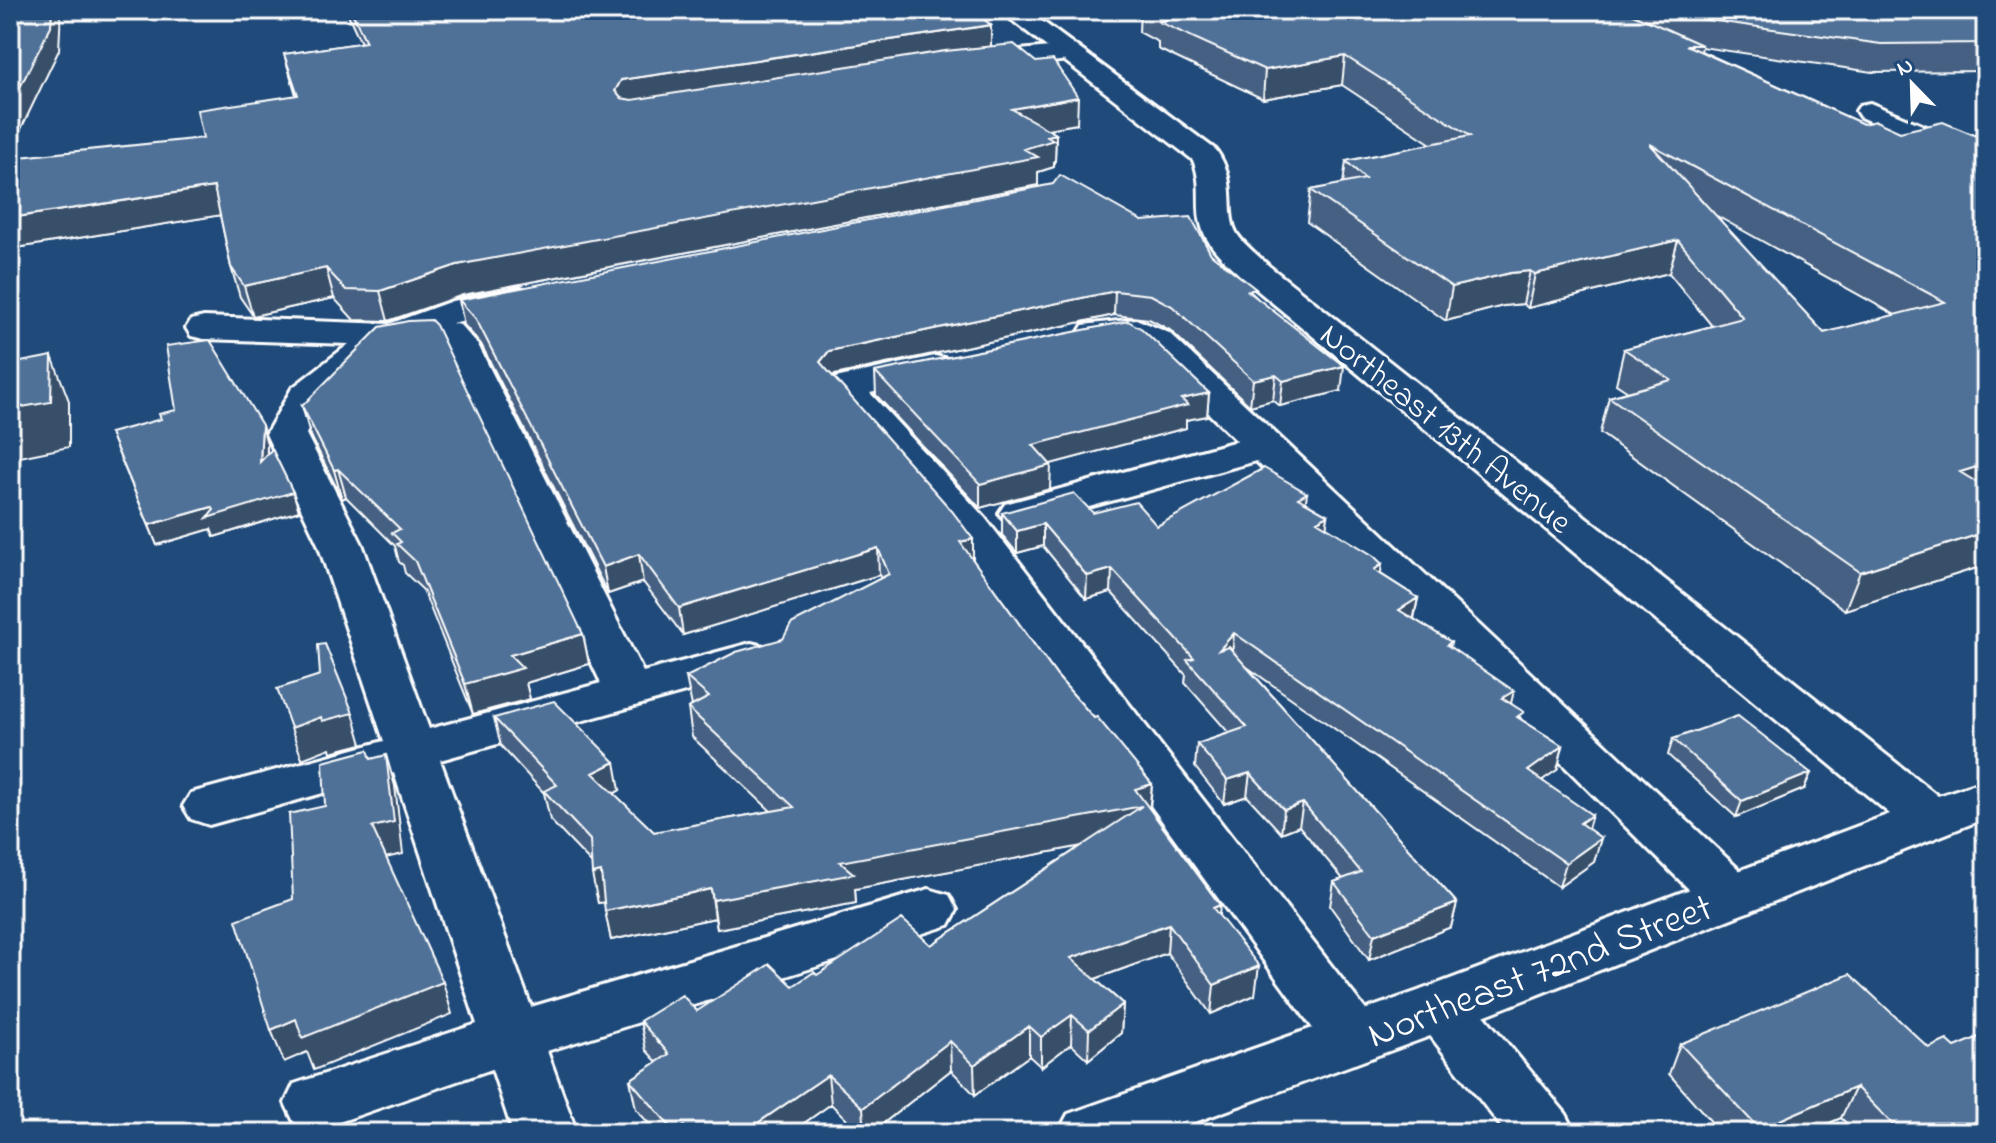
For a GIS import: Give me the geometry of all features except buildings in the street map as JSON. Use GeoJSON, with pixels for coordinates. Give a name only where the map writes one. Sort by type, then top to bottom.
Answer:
{"type":"FeatureCollection","features":[{"type":"Feature","properties":{"kind":"street","name":"Northeast 13th Avenue"},"geometry":{"type":"LineString","coordinates":[[1011,10],[1206,156],[1216,179],[1217,223],[1223,239],[1257,273],[1931,819]]}},
{"type":"Feature","properties":{"kind":"street"},"geometry":{"type":"LineString","coordinates":[[945,65],[1070,53]]}},
{"type":"Feature","properties":{"kind":"street"},"geometry":{"type":"LineString","coordinates":[[1870,111],[1986,163]]}},
{"type":"Feature","properties":{"kind":"street"},"geometry":{"type":"LineString","coordinates":[[545,1133],[340,544],[286,434],[305,396],[357,354],[421,322],[464,308],[555,291]]}},
{"type":"Feature","properties":{"kind":"street"},"geometry":{"type":"LineString","coordinates":[[204,328],[396,335],[447,333],[460,345],[629,691]]}},
{"type":"Feature","properties":{"kind":"street"},"geometry":{"type":"LineString","coordinates":[[1054,342],[1114,329],[1136,330],[1156,341],[1731,896]]}},
{"type":"Feature","properties":{"kind":"street"},"geometry":{"type":"LineString","coordinates":[[979,358],[844,387],[970,527],[1354,1039]]}},
{"type":"Feature","properties":{"kind":"street"},"geometry":{"type":"LineString","coordinates":[[970,527],[1265,446]]}},
{"type":"Feature","properties":{"kind":"street"},"geometry":{"type":"LineString","coordinates":[[209,806],[768,653]]}},
{"type":"Feature","properties":{"kind":"street","name":"Northeast 72nd Street"},"geometry":{"type":"LineString","coordinates":[[1090,1133],[1442,1007],[1986,798]]}},
{"type":"Feature","properties":{"kind":"street"},"geometry":{"type":"LineString","coordinates":[[316,1103],[512,1037],[929,910]]}},
{"type":"Feature","properties":{"kind":"street"},"geometry":{"type":"LineString","coordinates":[[1442,1007],[1544,1133]]}}]}
